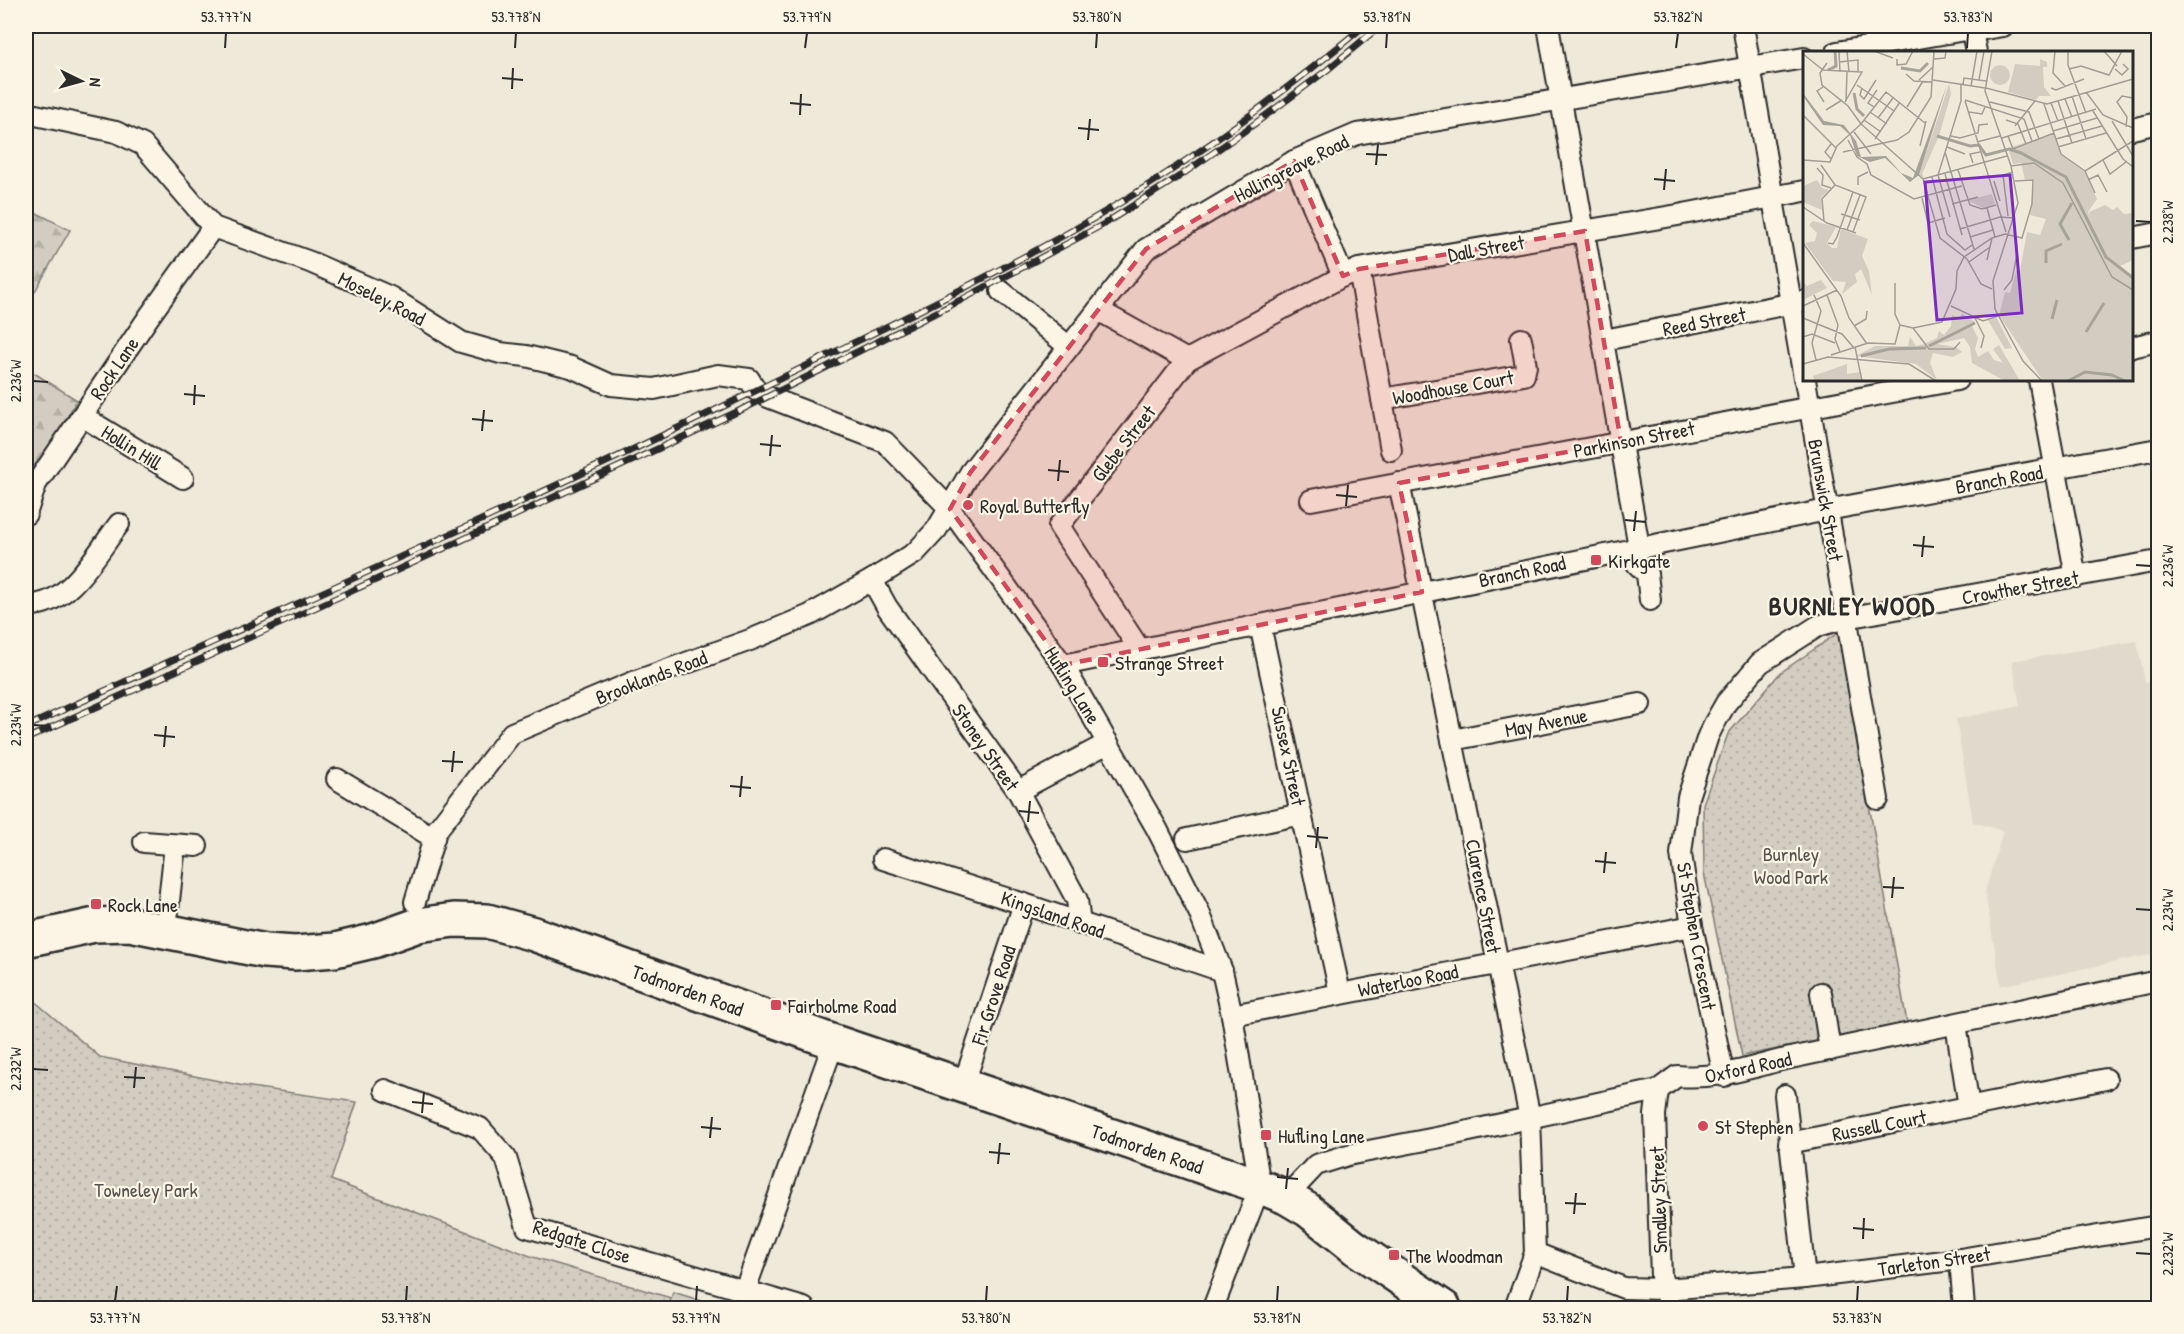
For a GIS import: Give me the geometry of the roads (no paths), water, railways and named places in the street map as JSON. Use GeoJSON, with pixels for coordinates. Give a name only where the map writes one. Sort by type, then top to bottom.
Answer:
{"type":"FeatureCollection","features":[{"type":"Feature","properties":{"kind":"highway","name":"Todmorden Road"},"geometry":{"type":"LineString","coordinates":[[26,940],[95,925],[130,924],[166,929],[265,951],[295,953],[335,950],[373,941],[417,925],[454,920],[487,921],[534,934],[834,1042],[1273,1192],[1308,1210],[1354,1247],[1444,1308]]}},
{"type":"Feature","properties":{"kind":"street"},"geometry":{"type":"LineString","coordinates":[[1548,26],[1621,442],[1636,548],[1636,564],[1647,574],[1650,600]]}},
{"type":"Feature","properties":{"kind":"street","name":"Brunswick Street"},"geometry":{"type":"LineString","coordinates":[[1743,26],[1773,197],[1798,302],[1803,357]]}},
{"type":"Feature","properties":{"kind":"street"},"geometry":{"type":"LineString","coordinates":[[1971,27],[1974,31],[2002,26]]}},
{"type":"Feature","properties":{"kind":"street"},"geometry":{"type":"LineString","coordinates":[[1842,51],[1971,27]]}},
{"type":"Feature","properties":{"kind":"street"},"geometry":{"type":"LineString","coordinates":[[1971,27],[1976,51]]}},
{"type":"Feature","properties":{"kind":"street","name":"Hollingreave Road"},"geometry":{"type":"LineString","coordinates":[[950,509],[970,473],[1146,249],[1294,161],[1357,134],[1803,58]]}},
{"type":"Feature","properties":{"kind":"street","name":"Moseley Road"},"geometry":{"type":"LineString","coordinates":[[26,113],[116,132],[143,145],[213,226],[310,262],[390,297],[461,342],[500,353],[526,356],[572,367],[611,385],[654,388],[718,375],[749,379],[756,390],[768,397]]}},
{"type":"Feature","properties":{"kind":"street"},"geometry":{"type":"LineString","coordinates":[[2133,129],[2158,123]]}},
{"type":"Feature","properties":{"kind":"street","name":"Woodhouse Court"},"geometry":{"type":"LineString","coordinates":[[1294,161],[1351,272],[1382,399],[1391,450]]}},
{"type":"Feature","properties":{"kind":"street","name":"Dall Street"},"geometry":{"type":"LineString","coordinates":[[1187,360],[1351,272],[1803,191]]}},
{"type":"Feature","properties":{"kind":"street","name":"Rock Lane"},"geometry":{"type":"LineString","coordinates":[[26,514],[36,484],[213,226]]}},
{"type":"Feature","properties":{"kind":"street"},"geometry":{"type":"LineString","coordinates":[[2133,238],[2158,233]]}},
{"type":"Feature","properties":{"kind":"street"},"geometry":{"type":"LineString","coordinates":[[1000,291],[1069,346]]}},
{"type":"Feature","properties":{"kind":"street","name":"Reed Street"},"geometry":{"type":"LineString","coordinates":[[1604,340],[1798,302]]}},
{"type":"Feature","properties":{"kind":"street"},"geometry":{"type":"LineString","coordinates":[[1098,310],[1187,360]]}},
{"type":"Feature","properties":{"kind":"street","name":"Woodhouse Court"},"geometry":{"type":"LineString","coordinates":[[1382,399],[1524,375],[1526,366],[1521,339]]}},
{"type":"Feature","properties":{"kind":"street"},"geometry":{"type":"LineString","coordinates":[[2133,346],[2158,341]]}},
{"type":"Feature","properties":{"kind":"street","name":"Glebe Street"},"geometry":{"type":"LineString","coordinates":[[1140,650],[1059,526],[1187,360]]}},
{"type":"Feature","properties":{"kind":"street","name":"Brunswick Street"},"geometry":{"type":"LineString","coordinates":[[1805,381],[1878,799]]}},
{"type":"Feature","properties":{"kind":"street","name":"Parkinson Street"},"geometry":{"type":"LineString","coordinates":[[1311,500],[1952,381]]}},
{"type":"Feature","properties":{"kind":"street"},"geometry":{"type":"LineString","coordinates":[[2038,381],[2076,578]]}},
{"type":"Feature","properties":{"kind":"street","name":"Hufling Lane"},"geometry":{"type":"LineString","coordinates":[[768,397],[885,442],[950,509],[1063,665],[1157,829],[1199,912],[1222,972],[1273,1192]]}},
{"type":"Feature","properties":{"kind":"street","name":"Hollin Hill"},"geometry":{"type":"LineString","coordinates":[[82,416],[183,478]]}},
{"type":"Feature","properties":{"kind":"street","name":"Branch Road"},"geometry":{"type":"LineString","coordinates":[[1063,665],[1827,510],[2158,449]]}},
{"type":"Feature","properties":{"kind":"street","name":"Clarence Street"},"geometry":{"type":"LineString","coordinates":[[1399,483],[1530,1118],[1535,1253],[1515,1308]]}},
{"type":"Feature","properties":{"kind":"street","name":"Brooklands Road"},"geometry":{"type":"LineString","coordinates":[[415,902],[436,831],[512,733],[631,683],[750,640],[810,615],[915,553],[937,529],[950,509]]}},
{"type":"Feature","properties":{"kind":"street"},"geometry":{"type":"LineString","coordinates":[[26,605],[38,606],[65,592],[119,524]]}},
{"type":"Feature","properties":{"kind":"street","name":"Crowther Street"},"geometry":{"type":"LineString","coordinates":[[1846,618],[2076,578],[2158,561]]}},
{"type":"Feature","properties":{"kind":"street","name":"Stoney Street"},"geometry":{"type":"LineString","coordinates":[[872,580],[887,607],[1018,791],[1077,900],[1080,924]]}},
{"type":"Feature","properties":{"kind":"street","name":"St Stephen Crescent"},"geometry":{"type":"LineString","coordinates":[[1724,1076],[1692,926],[1682,854],[1688,797],[1708,736],[1726,703],[1760,663],[1818,626],[1846,618]]}},
{"type":"Feature","properties":{"kind":"street","name":"Sussex Street"},"geometry":{"type":"LineString","coordinates":[[1260,625],[1340,993]]}},
{"type":"Feature","properties":{"kind":"street","name":"May Avenue"},"geometry":{"type":"LineString","coordinates":[[1452,740],[1640,704]]}},
{"type":"Feature","properties":{"kind":"street"},"geometry":{"type":"LineString","coordinates":[[1018,791],[1108,743]]}},
{"type":"Feature","properties":{"kind":"street"},"geometry":{"type":"LineString","coordinates":[[337,778],[434,838]]}},
{"type":"Feature","properties":{"kind":"street"},"geometry":{"type":"LineString","coordinates":[[1187,839],[1301,814]]}},
{"type":"Feature","properties":{"kind":"street"},"geometry":{"type":"LineString","coordinates":[[144,842],[197,846]]}},
{"type":"Feature","properties":{"kind":"street"},"geometry":{"type":"LineString","coordinates":[[166,929],[175,845]]}},
{"type":"Feature","properties":{"kind":"street","name":"Kingsland Road"},"geometry":{"type":"LineString","coordinates":[[883,859],[1024,904],[1222,972]]}},
{"type":"Feature","properties":{"kind":"street","name":"Fir Grove Road"},"geometry":{"type":"LineString","coordinates":[[963,1086],[1024,904]]}},
{"type":"Feature","properties":{"kind":"street","name":"Waterloo Road"},"geometry":{"type":"LineString","coordinates":[[1232,1015],[1692,926]]}},
{"type":"Feature","properties":{"kind":"street","name":"Oxford Road"},"geometry":{"type":"LineString","coordinates":[[1273,1192],[1316,1164],[1348,1155],[1658,1090],[1677,1076],[1701,1078],[1724,1076],[1781,1060],[2158,981]]}},
{"type":"Feature","properties":{"kind":"street"},"geometry":{"type":"LineString","coordinates":[[1821,993],[1830,1050]]}},
{"type":"Feature","properties":{"kind":"street"},"geometry":{"type":"LineString","coordinates":[[1956,1024],[1969,1107]]}},
{"type":"Feature","properties":{"kind":"street"},"geometry":{"type":"LineString","coordinates":[[745,1290],[834,1042]]}},
{"type":"Feature","properties":{"kind":"street","name":"Russell Court"},"geometry":{"type":"LineString","coordinates":[[1789,1143],[2106,1079]]}},
{"type":"Feature","properties":{"kind":"street","name":"Redgate Close"},"geometry":{"type":"LineString","coordinates":[[385,1090],[480,1128],[506,1158],[527,1227],[804,1308]]}},
{"type":"Feature","properties":{"kind":"street","name":"Smalley Street"},"geometry":{"type":"LineString","coordinates":[[1658,1090],[1655,1115],[1661,1276],[1670,1308]]}},
{"type":"Feature","properties":{"kind":"street"},"geometry":{"type":"LineString","coordinates":[[1785,1095],[1805,1278]]}},
{"type":"Feature","properties":{"kind":"street"},"geometry":{"type":"LineString","coordinates":[[1213,1308],[1273,1192]]}},
{"type":"Feature","properties":{"kind":"street","name":"Tarleton Street"},"geometry":{"type":"LineString","coordinates":[[1535,1253],[1624,1288],[1664,1289],[1805,1278],[1960,1259],[2158,1226]]}},
{"type":"Feature","properties":{"kind":"street"},"geometry":{"type":"LineString","coordinates":[[1960,1259],[1964,1308]]}},
{"type":"Feature","properties":{"kind":"railway"},"geometry":{"type":"LineString","coordinates":[[26,727],[577,476],[1015,262],[1098,216],[1168,173],[1268,102],[1364,26]]}},
{"type":"Feature","properties":{"kind":"railway"},"geometry":{"type":"LineString","coordinates":[[26,739],[739,411],[961,300],[1104,224],[1180,176],[1327,70],[1380,26]]}},
{"type":"Feature","properties":{"kind":"place","name":"Royal Butterfly"},"geometry":{"type":"Point","coordinates":[968,505]}},
{"type":"Feature","properties":{"kind":"place","name":"Kirkgate"},"geometry":{"type":"Point","coordinates":[1596,560]}},
{"type":"Feature","properties":{"kind":"place","name":"Strange Street"},"geometry":{"type":"Point","coordinates":[1103,662]}},
{"type":"Feature","properties":{"kind":"place","name":"Rock Lane"},"geometry":{"type":"Point","coordinates":[96,904]}},
{"type":"Feature","properties":{"kind":"place","name":"Fairholme Road"},"geometry":{"type":"Point","coordinates":[776,1005]}},
{"type":"Feature","properties":{"kind":"place","name":"St Stephen"},"geometry":{"type":"Point","coordinates":[1703,1126]}},
{"type":"Feature","properties":{"kind":"place","name":"Hufling Lane"},"geometry":{"type":"Point","coordinates":[1266,1135]}},
{"type":"Feature","properties":{"kind":"place","name":"The Woodman"},"geometry":{"type":"Point","coordinates":[1394,1255]}},
{"type":"Feature","properties":{"kind":"district","name":"BURNLEY WOOD"},"geometry":{"type":"Point","coordinates":[1852,605]}},
{"type":"Feature","properties":{"kind":"park label","name":"Burnley Wood Park"},"geometry":{"type":"Point","coordinates":[1791,864]}},
{"type":"Feature","properties":{"kind":"park label","name":"Towneley Park"},"geometry":{"type":"Point","coordinates":[146,1189]}}]}
